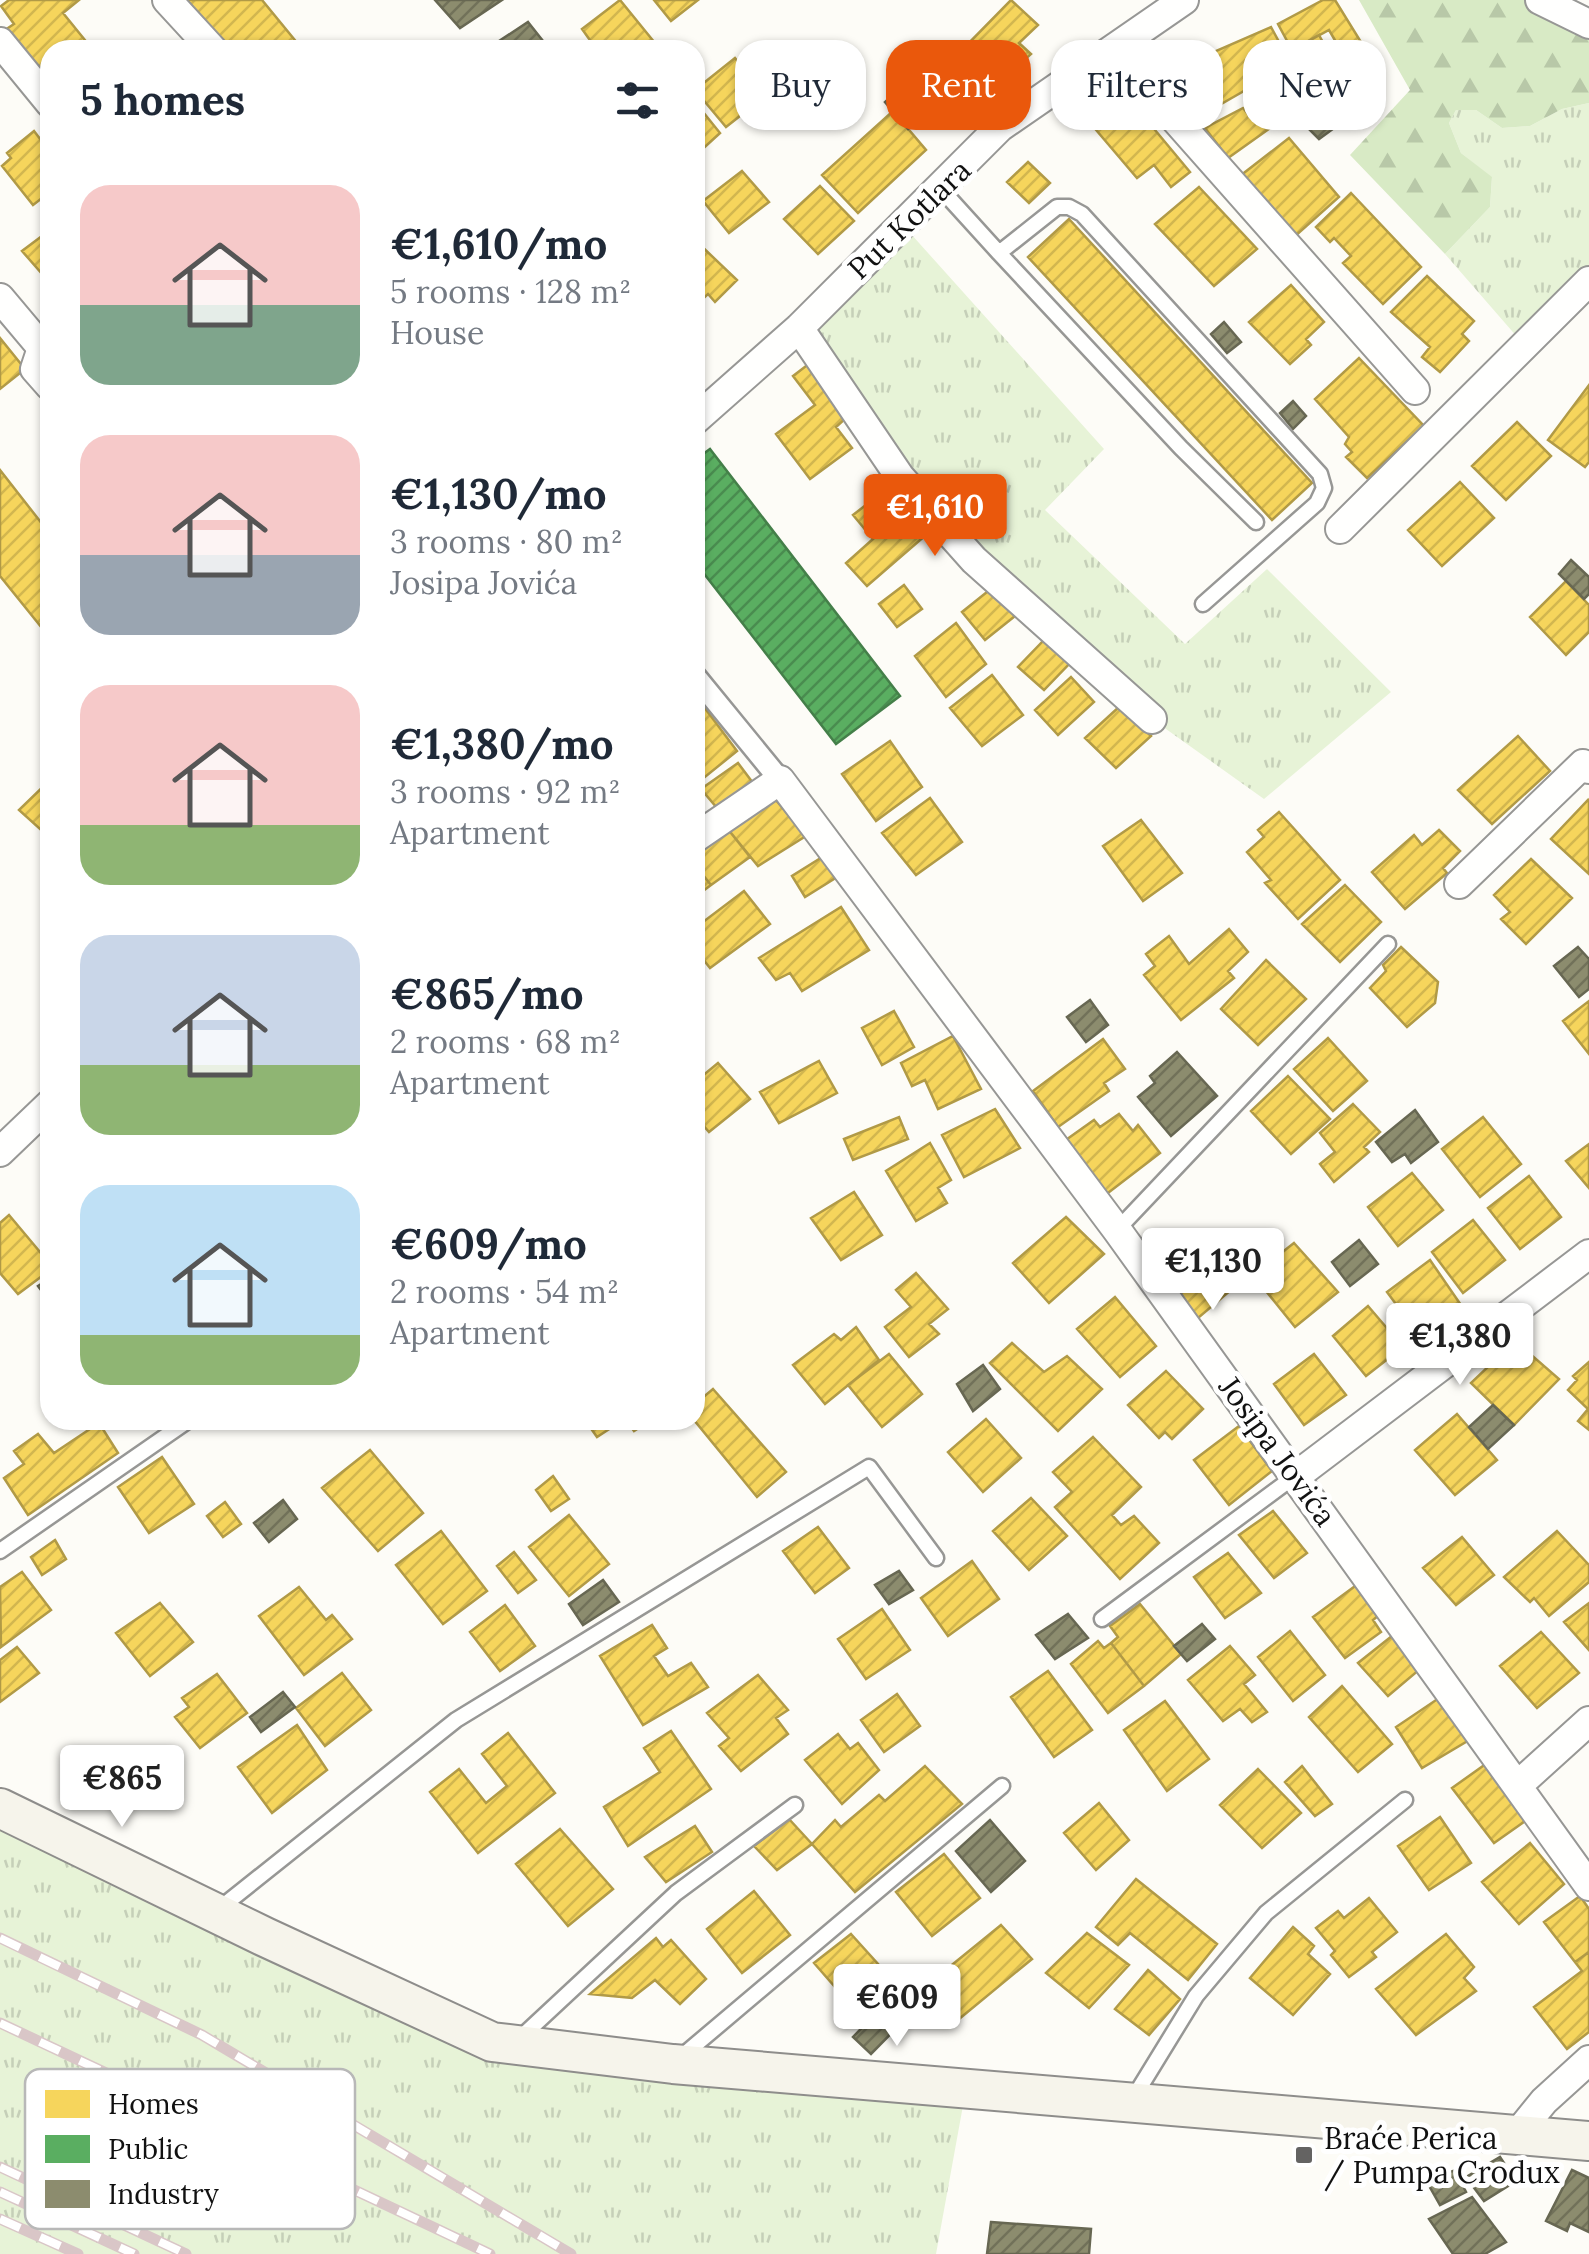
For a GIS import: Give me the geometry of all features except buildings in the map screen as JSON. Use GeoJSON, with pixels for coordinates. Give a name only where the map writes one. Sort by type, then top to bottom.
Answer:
{"type":"FeatureCollection","features":[{"type":"Feature","properties":{"kind":"main road"},"geometry":{"type":"LineString","coordinates":[[0,1808],[492,2042],[673,2064],[1589,2140]]}},
{"type":"Feature","properties":{"kind":"street"},"geometry":{"type":"LineString","coordinates":[[167,0],[204,40]]}},
{"type":"Feature","properties":{"kind":"street","name":"Put Kotlara"},"geometry":{"type":"LineString","coordinates":[[1125,40],[1184,0]]}},
{"type":"Feature","properties":{"kind":"street"},"geometry":{"type":"LineString","coordinates":[[1540,0],[1589,24]]}},
{"type":"Feature","properties":{"kind":"street"},"geometry":{"type":"LineString","coordinates":[[0,42],[40,90]]}},
{"type":"Feature","properties":{"kind":"street","name":"Put Kotlara"},"geometry":{"type":"LineString","coordinates":[[705,411],[799,328],[1000,128],[1051,92]]}},
{"type":"Feature","properties":{"kind":"street"},"geometry":{"type":"LineString","coordinates":[[1186,130],[1416,390]]}},
{"type":"Feature","properties":{"kind":"street"},"geometry":{"type":"LineString","coordinates":[[1340,528],[1589,281]]}},
{"type":"Feature","properties":{"kind":"street"},"geometry":{"type":"LineString","coordinates":[[0,298],[40,339]]}},
{"type":"Feature","properties":{"kind":"street"},"geometry":{"type":"LineString","coordinates":[[799,328],[900,476],[974,560],[1152,720]]}},
{"type":"Feature","properties":{"kind":"street"},"geometry":{"type":"LineString","coordinates":[[705,688],[780,780],[705,831]]}},
{"type":"Feature","properties":{"kind":"street"},"geometry":{"type":"LineString","coordinates":[[1459,884],[1584,764],[1589,769]]}},
{"type":"Feature","properties":{"kind":"street","name":"Josipa Jovića"},"geometry":{"type":"LineString","coordinates":[[780,780],[1117,1230],[1589,1886]]}},
{"type":"Feature","properties":{"kind":"street"},"geometry":{"type":"LineString","coordinates":[[0,1152],[40,1114]]}},
{"type":"Feature","properties":{"kind":"street"},"geometry":{"type":"LineString","coordinates":[[1296,1476],[1589,1254]]}},
{"type":"Feature","properties":{"kind":"street"},"geometry":{"type":"LineString","coordinates":[[1517,1786],[1589,1721]]}},
{"type":"Feature","properties":{"kind":"street"},"geometry":{"type":"LineString","coordinates":[[1518,2133],[1589,2060]]}},
{"type":"Feature","properties":{"kind":"lane"},"geometry":{"type":"LineString","coordinates":[[940,188],[1181,448],[1256,522]]}},
{"type":"Feature","properties":{"kind":"lane"},"geometry":{"type":"LineString","coordinates":[[999,253],[1056,207],[1069,207],[1082,214],[1320,474],[1324,488],[1318,503],[1202,604]]}},
{"type":"Feature","properties":{"kind":"lane"},"geometry":{"type":"LineString","coordinates":[[1117,1230],[1388,944]]}},
{"type":"Feature","properties":{"kind":"lane"},"geometry":{"type":"LineString","coordinates":[[0,1551],[175,1430]]}},
{"type":"Feature","properties":{"kind":"lane"},"geometry":{"type":"LineString","coordinates":[[215,1913],[456,1720],[869,1466],[936,1558]]}},
{"type":"Feature","properties":{"kind":"lane"},"geometry":{"type":"LineString","coordinates":[[1102,1619],[1296,1476]]}},
{"type":"Feature","properties":{"kind":"lane"},"geometry":{"type":"LineString","coordinates":[[673,2064],[1002,1786]]}},
{"type":"Feature","properties":{"kind":"lane"},"geometry":{"type":"LineString","coordinates":[[1130,2102],[1196,1996],[1266,1913],[1405,1800]]}},
{"type":"Feature","properties":{"kind":"lane"},"geometry":{"type":"LineString","coordinates":[[514,2044],[676,1892],[795,1805]]}},
{"type":"Feature","properties":{"kind":"green space"},"geometry":{"type":"Polygon","coordinates":[[[1359,0],[1540,0],[1589,23],[1589,103],[1562,109],[1530,126],[1502,128],[1476,110],[1456,110],[1449,123],[1461,153],[1492,177],[1490,207],[1445,254],[1350,155],[1373,130],[1386,130],[1386,116],[1410,90],[1386,48],[1386,40],[1382,40],[1359,0]]]}},
{"type":"Feature","properties":{"kind":"green space"},"geometry":{"type":"Polygon","coordinates":[[[1589,103],[1589,271],[1525,346],[1445,254],[1490,207],[1492,178],[1461,153],[1449,123],[1456,110],[1476,110],[1502,128],[1530,126],[1562,109],[1589,103]]]}},
{"type":"Feature","properties":{"kind":"green space"},"geometry":{"type":"Polygon","coordinates":[[[902,224],[1104,449],[1045,510],[1185,644],[1267,569],[1391,692],[1264,799],[1152,719],[974,560],[799,328],[902,224]]]}},
{"type":"Feature","properties":{"kind":"green space"},"geometry":{"type":"Polygon","coordinates":[[[0,1808],[492,2042],[966,2089],[936,2254],[0,2254],[0,1808]]]}},
{"type":"Feature","properties":{"kind":"railway"},"geometry":{"type":"LineString","coordinates":[[0,1938],[202,2035],[259,2069]]}},
{"type":"Feature","properties":{"kind":"railway"},"geometry":{"type":"LineString","coordinates":[[0,2023],[98,2069]]}},
{"type":"Feature","properties":{"kind":"railway"},"geometry":{"type":"LineString","coordinates":[[355,2126],[571,2254]]}},
{"type":"Feature","properties":{"kind":"railway"},"geometry":{"type":"LineString","coordinates":[[0,2167],[25,2179]]}},
{"type":"Feature","properties":{"kind":"railway"},"geometry":{"type":"LineString","coordinates":[[355,2190],[490,2254]]}},
{"type":"Feature","properties":{"kind":"railway"},"geometry":{"type":"LineString","coordinates":[[0,2192],[25,2204]]}},
{"type":"Feature","properties":{"kind":"railway"},"geometry":{"type":"LineString","coordinates":[[0,2219],[78,2254]]}},
{"type":"Feature","properties":{"kind":"railway"},"geometry":{"type":"LineString","coordinates":[[80,2229],[134,2254]]}},
{"type":"Feature","properties":{"kind":"railway"},"geometry":{"type":"LineString","coordinates":[[133,2229],[186,2254]]}},
{"type":"Feature","properties":{"kind":"place","name":"Braće Perica / Pumpa Crodux"},"geometry":{"type":"Point","coordinates":[1304,2155]}}]}
